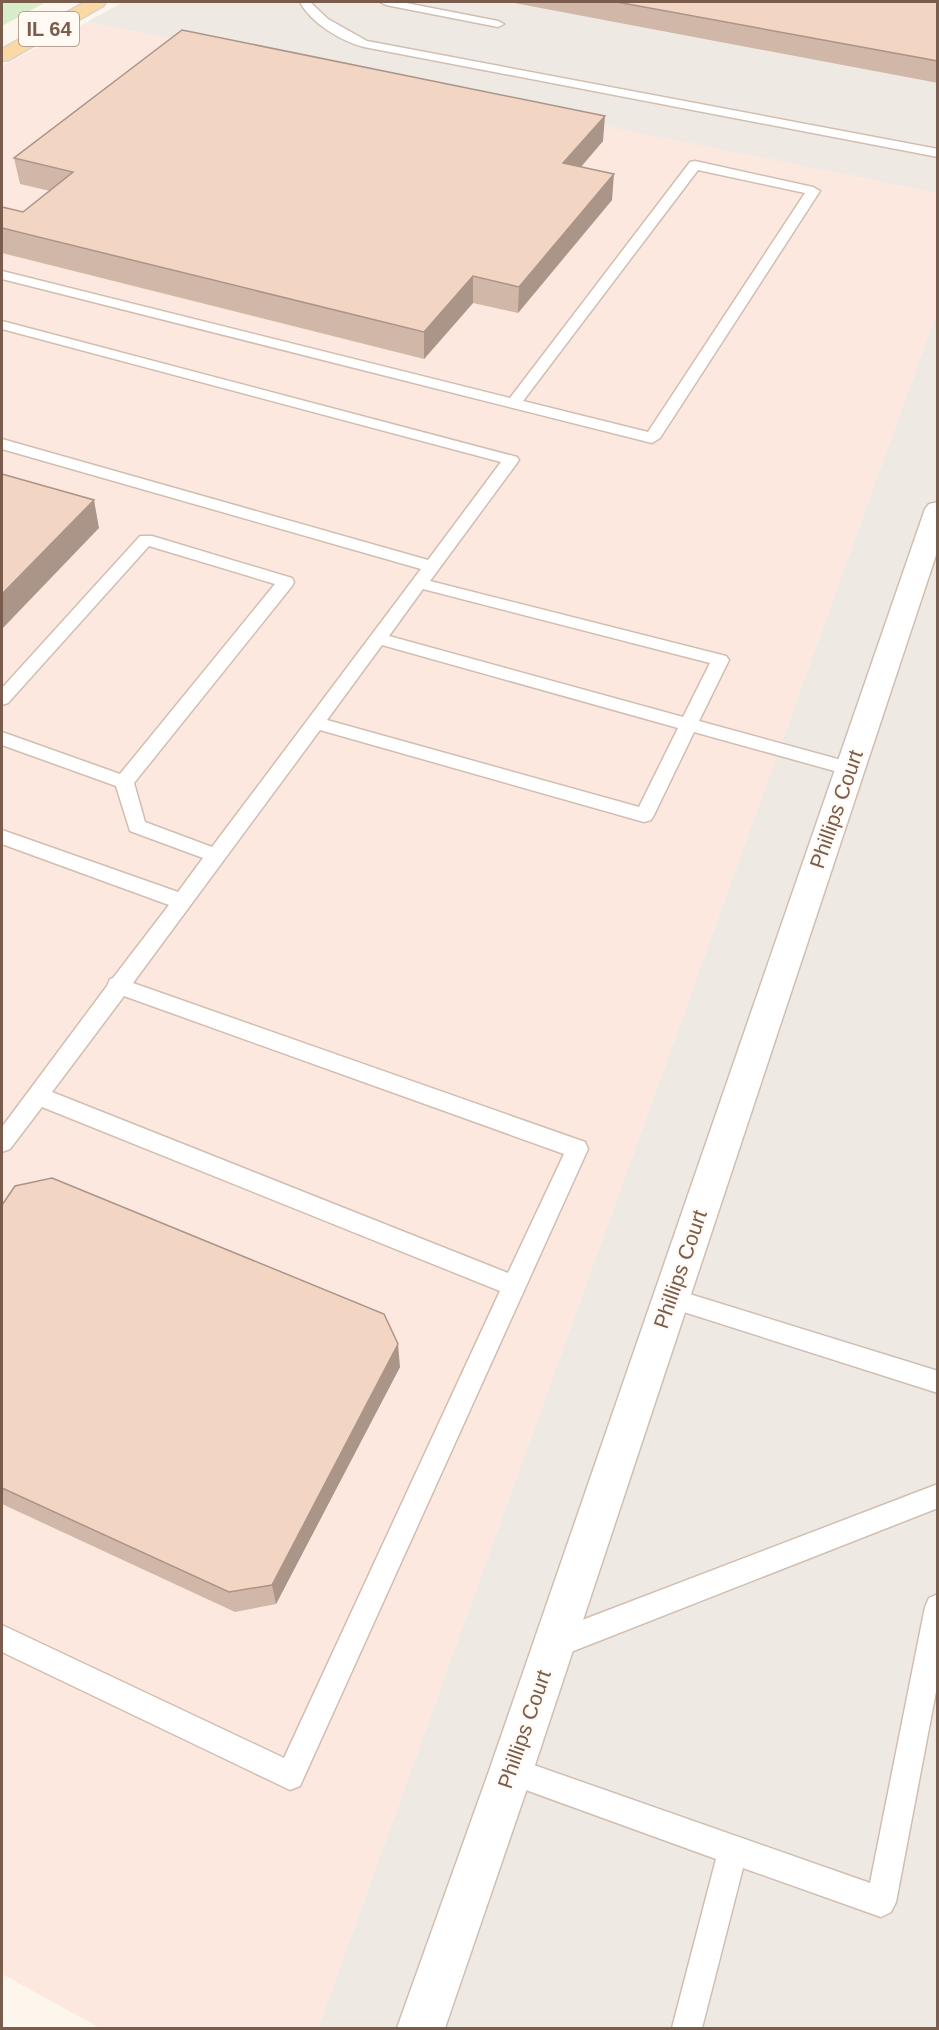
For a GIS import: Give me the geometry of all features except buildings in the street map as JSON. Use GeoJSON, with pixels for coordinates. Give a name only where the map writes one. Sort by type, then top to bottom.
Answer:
{"type":"FeatureCollection","features":[{"type":"Feature","properties":{"kind":"main road","name":"IL 64"},"geometry":{"type":"LineString","coordinates":[[2,56],[97,2]]}},
{"type":"Feature","properties":{"kind":"street","name":"Phillips Court"},"geometry":{"type":"LineString","coordinates":[[421,2028],[511,1771],[935,521]]}},
{"type":"Feature","properties":{"kind":"lane"},"geometry":{"type":"LineString","coordinates":[[305,2],[333,29],[363,44],[938,153]]}},
{"type":"Feature","properties":{"kind":"lane"},"geometry":{"type":"LineString","coordinates":[[386,2],[498,24]]}},
{"type":"Feature","properties":{"kind":"lane"},"geometry":{"type":"LineString","coordinates":[[2,275],[652,438],[813,191],[695,165],[514,403]]}},
{"type":"Feature","properties":{"kind":"lane"},"geometry":{"type":"LineString","coordinates":[[2,325],[511,460],[117,985],[2,1143]]}},
{"type":"Feature","properties":{"kind":"lane"},"geometry":{"type":"LineString","coordinates":[[2,444],[431,566]]}},
{"type":"Feature","properties":{"kind":"lane"},"geometry":{"type":"LineString","coordinates":[[2,699],[146,540],[286,582],[124,782]]}},
{"type":"Feature","properties":{"kind":"lane"},"geometry":{"type":"LineString","coordinates":[[314,722],[644,815],[720,660],[419,583]]}},
{"type":"Feature","properties":{"kind":"lane"},"geometry":{"type":"LineString","coordinates":[[377,638],[849,769]]}},
{"type":"Feature","properties":{"kind":"lane"},"geometry":{"type":"LineString","coordinates":[[2,738],[124,782]]}},
{"type":"Feature","properties":{"kind":"lane"},"geometry":{"type":"LineString","coordinates":[[124,782],[136,826],[214,855]]}},
{"type":"Feature","properties":{"kind":"lane"},"geometry":{"type":"LineString","coordinates":[[2,837],[180,901]]}},
{"type":"Feature","properties":{"kind":"lane"},"geometry":{"type":"LineString","coordinates":[[2,1638],[290,1776],[577,1149],[117,985]]}},
{"type":"Feature","properties":{"kind":"lane"},"geometry":{"type":"LineString","coordinates":[[36,1095],[514,1286]]}},
{"type":"Feature","properties":{"kind":"lane"},"geometry":{"type":"LineString","coordinates":[[670,1298],[938,1382]]}},
{"type":"Feature","properties":{"kind":"lane"},"geometry":{"type":"LineString","coordinates":[[553,1645],[938,1496]]}},
{"type":"Feature","properties":{"kind":"lane"},"geometry":{"type":"LineString","coordinates":[[511,1771],[881,1902],[938,1606]]}},
{"type":"Feature","properties":{"kind":"lane"},"geometry":{"type":"LineString","coordinates":[[687,2028],[733,1850]]}},
{"type":"Feature","properties":{"kind":"shaded area"},"geometry":{"type":"Polygon","coordinates":[[[123,2],[937,2],[937,193],[87,22],[123,2]]]}},
{"type":"Feature","properties":{"kind":"shaded area"},"geometry":{"type":"Polygon","coordinates":[[[87,22],[937,193],[937,311],[318,2028],[100,2028],[2,1974],[2,66],[87,22]]]}},
{"type":"Feature","properties":{"kind":"shaded area"},"geometry":{"type":"Polygon","coordinates":[[[937,311],[937,2028],[318,2028],[937,311]]]}},
{"type":"Feature","properties":{"kind":"green space"},"geometry":{"type":"Polygon","coordinates":[[[46,2],[2,26],[2,3],[46,2]]]}}]}
